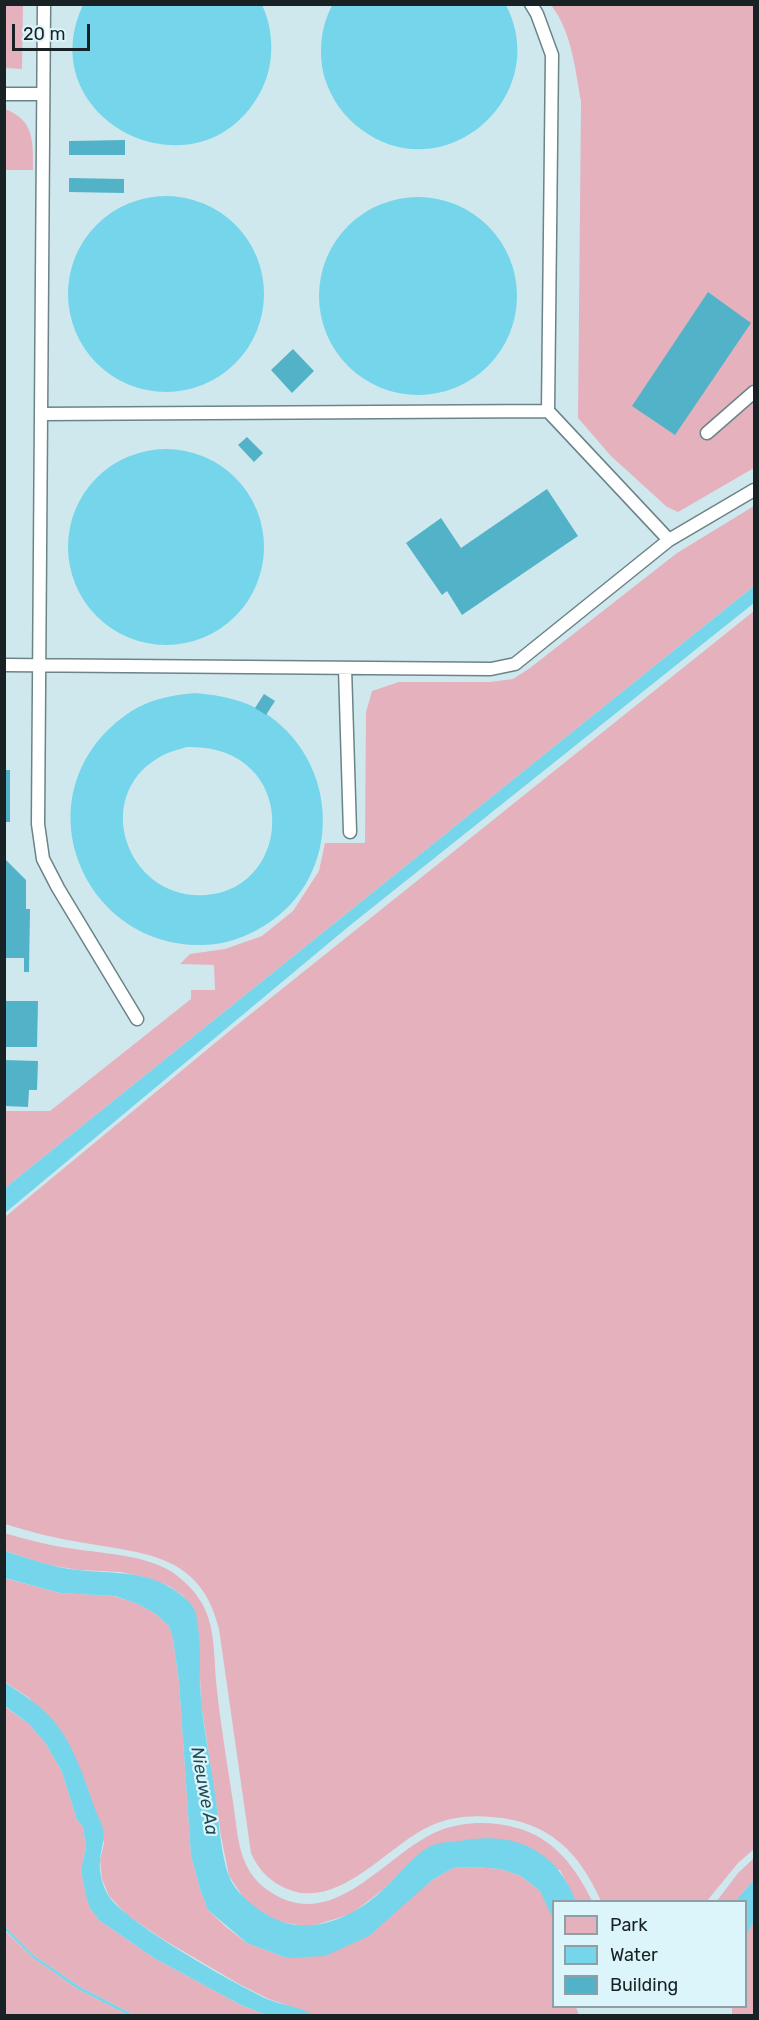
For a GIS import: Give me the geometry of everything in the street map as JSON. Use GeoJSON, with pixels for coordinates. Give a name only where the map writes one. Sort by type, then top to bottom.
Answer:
{"type":"FeatureCollection","features":[{"type":"Feature","properties":{"kind":"lane"},"geometry":{"type":"LineString","coordinates":[[44,4],[38,824],[43,859],[137,1019]]}},
{"type":"Feature","properties":{"kind":"lane"},"geometry":{"type":"LineString","coordinates":[[531,4],[552,55],[548,411],[669,540]]}},
{"type":"Feature","properties":{"kind":"lane"},"geometry":{"type":"LineString","coordinates":[[4,94],[43,94]]}},
{"type":"Feature","properties":{"kind":"lane"},"geometry":{"type":"LineString","coordinates":[[707,433],[754,392]]}},
{"type":"Feature","properties":{"kind":"lane"},"geometry":{"type":"LineString","coordinates":[[41,414],[548,411]]}},
{"type":"Feature","properties":{"kind":"lane"},"geometry":{"type":"LineString","coordinates":[[4,665],[491,669],[515,664],[669,540],[754,490]]}},
{"type":"Feature","properties":{"kind":"lane"},"geometry":{"type":"LineString","coordinates":[[345,668],[350,832]]}},
{"type":"Feature","properties":{"kind":"green space"},"geometry":{"type":"Polygon","coordinates":[[[4,5],[23,5],[22,69],[5,68],[4,5]]]}},
{"type":"Feature","properties":{"kind":"green space"},"geometry":{"type":"Polygon","coordinates":[[[551,5],[754,5],[754,468],[678,512],[667,507],[611,456],[578,418],[581,101],[568,39],[551,5]]]}},
{"type":"Feature","properties":{"kind":"green space"},"geometry":{"type":"Polygon","coordinates":[[[5,109],[22,119],[27,126],[32,142],[33,170],[5,170],[5,109]]]}},
{"type":"Feature","properties":{"kind":"green space"},"geometry":{"type":"Polygon","coordinates":[[[754,506],[754,586],[5,1188],[5,1111],[50,1111],[191,999],[191,990],[215,990],[214,965],[180,964],[190,954],[225,949],[262,936],[293,911],[319,871],[325,843],[365,843],[366,712],[372,691],[399,682],[490,682],[513,679],[677,553],[754,506]]]}},
{"type":"Feature","properties":{"kind":"green space"},"geometry":{"type":"Polygon","coordinates":[[[754,611],[754,1849],[738,1863],[708,1900],[600,1900],[583,1868],[560,1842],[530,1825],[492,1817],[453,1819],[430,1826],[359,1875],[321,1892],[301,1893],[281,1886],[263,1872],[251,1853],[219,1629],[211,1605],[199,1586],[185,1572],[169,1562],[130,1551],[54,1537],[5,1524],[5,1217],[232,1029],[754,611]]]}},
{"type":"Feature","properties":{"kind":"green space"},"geometry":{"type":"Polygon","coordinates":[[[4,1533],[57,1546],[150,1562],[172,1572],[199,1598],[208,1617],[212,1635],[216,1681],[240,1846],[251,1874],[269,1891],[293,1902],[316,1903],[338,1897],[359,1885],[421,1840],[441,1830],[459,1825],[488,1823],[517,1828],[542,1839],[553,1847],[579,1877],[591,1900],[575,1900],[560,1870],[412,1861],[384,1889],[351,1914],[309,1927],[277,1921],[247,1903],[229,1876],[201,1702],[198,1631],[194,1610],[183,1596],[169,1586],[148,1578],[121,1572],[79,1570],[49,1565],[5,1551],[4,1533]]]}},
{"type":"Feature","properties":{"kind":"green space"},"geometry":{"type":"Polygon","coordinates":[[[4,1578],[60,1593],[114,1596],[138,1604],[156,1614],[169,1626],[173,1638],[179,1682],[191,1855],[208,1910],[247,1943],[287,1958],[407,1900],[432,1880],[453,1868],[501,1869],[521,1876],[540,1891],[552,1915],[552,2008],[576,2008],[579,2015],[314,2015],[269,1999],[239,1984],[164,1940],[127,1915],[109,1896],[102,1879],[100,1860],[104,1843],[86,1785],[67,1742],[29,1698],[5,1682],[4,1578]]]}},
{"type":"Feature","properties":{"kind":"green space"},"geometry":{"type":"Polygon","coordinates":[[[4,1706],[29,1724],[46,1744],[62,1772],[77,1820],[83,1827],[86,1847],[81,1870],[90,1908],[99,1920],[154,1958],[241,2005],[267,2015],[134,2015],[80,1987],[33,1955],[5,1927],[4,1706]]]}},
{"type":"Feature","properties":{"kind":"green space"},"geometry":{"type":"Polygon","coordinates":[[[754,1858],[754,1880],[736,1900],[718,1900],[738,1873],[754,1858]]]}},
{"type":"Feature","properties":{"kind":"green space"},"geometry":{"type":"Polygon","coordinates":[[[754,1920],[754,2015],[732,2016],[732,2008],[747,2008],[747,1935],[754,1920]]]}},
{"type":"Feature","properties":{"kind":"green space"},"geometry":{"type":"Polygon","coordinates":[[[4,1930],[32,1957],[78,1989],[128,2015],[5,2015],[4,1930]]]}},
{"type":"Feature","properties":{"kind":"water"},"geometry":{"type":"Polygon","coordinates":[[[333,4],[506,5],[517,39],[515,72],[503,101],[483,124],[456,141],[426,149],[394,146],[362,130],[344,114],[325,79],[321,60],[322,41],[325,22],[333,4]]]}},
{"type":"Feature","properties":{"kind":"water"},"geometry":{"type":"Polygon","coordinates":[[[83,5],[262,5],[271,36],[271,58],[262,89],[235,124],[201,142],[165,145],[130,135],[100,114],[79,84],[72,47],[83,5]]]}},
{"type":"Feature","properties":{"kind":"water"},"geometry":{"type":"Polygon","coordinates":[[[156,196],[176,196],[204,203],[221,212],[236,224],[248,239],[257,256],[264,284],[264,304],[257,332],[248,349],[236,364],[221,376],[204,385],[176,392],[156,392],[128,385],[111,376],[96,364],[84,349],[75,332],[68,304],[68,284],[75,256],[84,239],[96,224],[111,212],[128,203],[156,196]]]}},
{"type":"Feature","properties":{"kind":"water"},"geometry":{"type":"Polygon","coordinates":[[[418,197],[437,199],[456,205],[473,214],[488,226],[500,241],[509,258],[515,277],[517,296],[515,315],[509,334],[500,351],[488,366],[473,378],[456,387],[437,393],[418,395],[399,393],[380,387],[363,378],[348,366],[336,351],[327,334],[321,315],[319,296],[321,277],[327,258],[336,241],[348,226],[363,214],[380,205],[399,199],[418,197]]]}},
{"type":"Feature","properties":{"kind":"water"},"geometry":{"type":"Polygon","coordinates":[[[176,449],[204,456],[221,465],[236,477],[248,492],[257,509],[263,528],[263,566],[257,585],[248,602],[236,617],[221,629],[204,638],[185,644],[156,645],[128,638],[111,629],[96,617],[84,602],[75,585],[69,566],[68,537],[75,509],[84,492],[96,477],[111,465],[128,456],[147,450],[176,449]]]}},
{"type":"Feature","properties":{"kind":"water"},"geometry":{"type":"Polygon","coordinates":[[[754,586],[754,603],[348,927],[5,1213],[5,1188],[754,586]]]}},
{"type":"Feature","properties":{"kind":"water"},"geometry":{"type":"Polygon","coordinates":[[[195,693],[224,697],[251,706],[268,715],[293,738],[310,765],[320,794],[323,826],[318,856],[305,885],[285,910],[251,933],[230,941],[208,945],[162,940],[129,925],[102,901],[83,872],[72,838],[71,803],[81,768],[103,735],[122,718],[149,702],[195,693]],[[187,747],[165,754],[137,776],[126,798],[123,821],[128,844],[139,865],[156,882],[179,893],[206,895],[236,887],[257,868],[269,844],[272,817],[266,791],[250,768],[224,752],[187,747]]]}},
{"type":"Feature","properties":{"kind":"water","name":"Nieuwe Aa"},"geometry":{"type":"Polygon","coordinates":[[[4,1551],[69,1569],[149,1578],[174,1590],[192,1606],[199,1636],[202,1713],[225,1864],[238,1891],[264,1913],[280,1921],[296,1925],[328,1922],[359,1908],[373,1898],[414,1858],[433,1845],[480,1839],[515,1842],[530,1848],[557,1868],[576,1900],[552,1900],[552,1917],[540,1891],[521,1876],[501,1869],[453,1868],[432,1880],[369,1936],[325,1956],[287,1958],[247,1943],[208,1910],[191,1855],[179,1682],[173,1638],[169,1626],[156,1614],[138,1604],[115,1596],[60,1593],[5,1578],[4,1551]]]}},
{"type":"Feature","properties":{"kind":"water"},"geometry":{"type":"Polygon","coordinates":[[[4,1682],[29,1698],[46,1713],[71,1748],[101,1822],[103,1841],[100,1856],[101,1873],[108,1895],[118,1907],[157,1936],[231,1980],[267,1999],[314,2015],[267,2015],[241,2005],[154,1958],[99,1920],[90,1908],[81,1870],[86,1847],[83,1827],[77,1820],[62,1772],[46,1744],[29,1724],[5,1706],[4,1682]]]}},
{"type":"Feature","properties":{"kind":"water"},"geometry":{"type":"Polygon","coordinates":[[[754,1880],[754,1920],[747,1935],[747,1900],[736,1900],[754,1880]]]}},
{"type":"Feature","properties":{"kind":"water"},"geometry":{"type":"Polygon","coordinates":[[[5,1927],[33,1955],[80,1987],[134,2015],[128,2015],[78,1989],[32,1957],[5,1930],[5,1927]]]}},
{"type":"Feature","properties":{"kind":"building"},"geometry":{"type":"Polygon","coordinates":[[[125,140],[125,155],[69,155],[69,141],[125,140]]]}},
{"type":"Feature","properties":{"kind":"building"},"geometry":{"type":"Polygon","coordinates":[[[69,178],[124,179],[124,193],[69,192],[69,178]]]}},
{"type":"Feature","properties":{"kind":"building"},"geometry":{"type":"Polygon","coordinates":[[[708,292],[751,323],[675,435],[632,406],[708,292]]]}},
{"type":"Feature","properties":{"kind":"building"},"geometry":{"type":"Polygon","coordinates":[[[293,349],[314,371],[292,393],[271,370],[293,349]]]}},
{"type":"Feature","properties":{"kind":"building"},"geometry":{"type":"Polygon","coordinates":[[[247,437],[263,453],[254,462],[238,445],[247,437]]]}},
{"type":"Feature","properties":{"kind":"building"},"geometry":{"type":"Polygon","coordinates":[[[547,489],[578,536],[462,615],[447,591],[442,595],[406,543],[441,518],[461,548],[547,489]]]}},
{"type":"Feature","properties":{"kind":"building"},"geometry":{"type":"Polygon","coordinates":[[[264,694],[275,701],[266,715],[255,708],[264,694]]]}},
{"type":"Feature","properties":{"kind":"building"},"geometry":{"type":"Polygon","coordinates":[[[4,770],[10,770],[10,822],[4,822],[4,770]]]}},
{"type":"Feature","properties":{"kind":"building"},"geometry":{"type":"Polygon","coordinates":[[[4,858],[26,880],[26,909],[30,909],[29,972],[24,972],[24,958],[4,958],[4,858]]]}},
{"type":"Feature","properties":{"kind":"building"},"geometry":{"type":"Polygon","coordinates":[[[4,1001],[38,1001],[37,1047],[4,1047],[4,1001]]]}},
{"type":"Feature","properties":{"kind":"building"},"geometry":{"type":"Polygon","coordinates":[[[4,1060],[38,1061],[37,1090],[29,1090],[28,1107],[4,1106],[4,1060]]]}}]}
